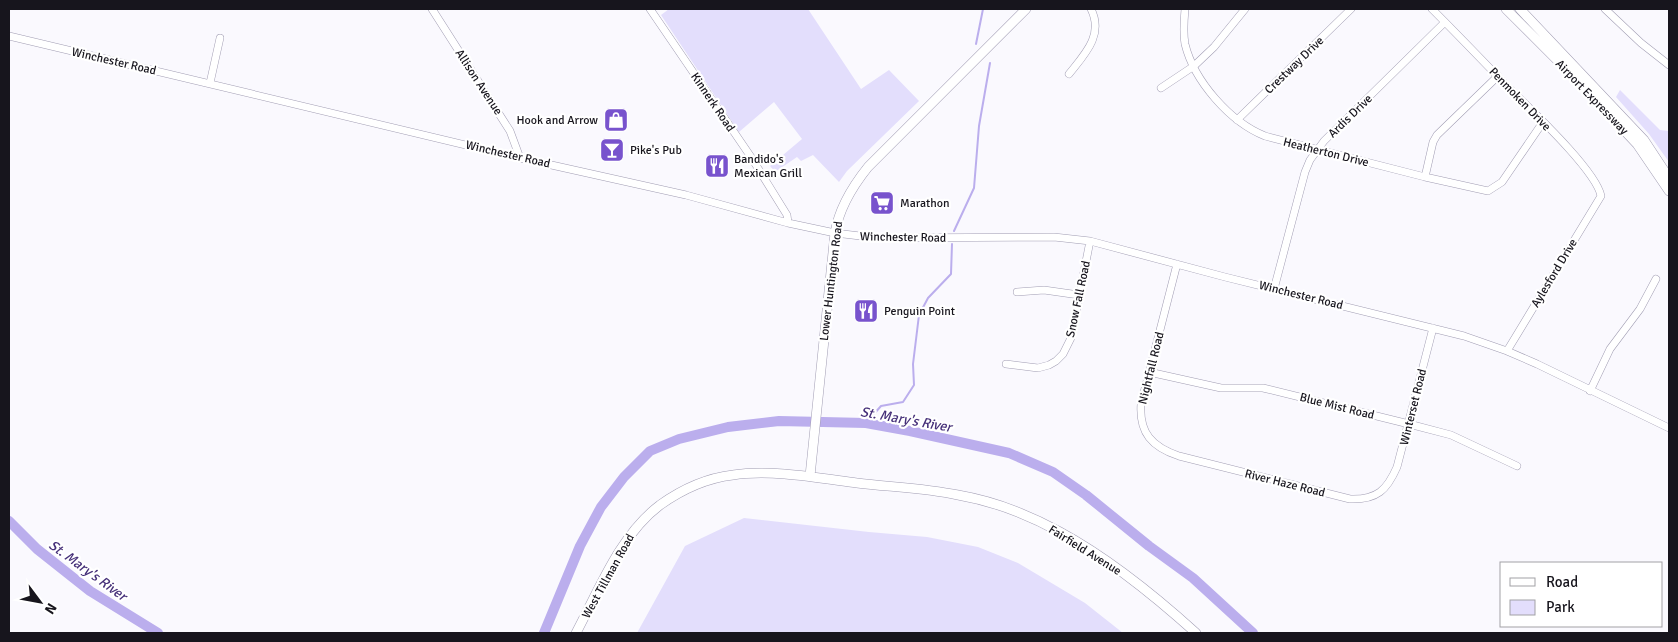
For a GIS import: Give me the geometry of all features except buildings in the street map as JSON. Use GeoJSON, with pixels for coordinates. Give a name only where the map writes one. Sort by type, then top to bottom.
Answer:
{"type":"FeatureCollection","features":[{"type":"Feature","properties":{"kind":"main road","name":"Lower Huntington Road"},"geometry":{"type":"LineString","coordinates":[[810,476],[836,223],[848,194],[868,167],[1026,9]]}},
{"type":"Feature","properties":{"kind":"main road","name":"Airport Expressway"},"geometry":{"type":"LineString","coordinates":[[1506,9],[1637,144],[1669,191]]}},
{"type":"Feature","properties":{"kind":"main road","name":"Airport Expressway"},"geometry":{"type":"LineString","coordinates":[[1520,9],[1644,140],[1669,178]]}},
{"type":"Feature","properties":{"kind":"main road","name":"West Tillman Road"},"geometry":{"type":"LineString","coordinates":[[576,633],[630,535],[642,521],[661,505],[692,487],[716,478],[731,475],[745,473],[810,476]]}},
{"type":"Feature","properties":{"kind":"main road","name":"Fairfield Avenue"},"geometry":{"type":"LineString","coordinates":[[810,476],[958,495],[1030,518],[1060,532],[1121,572],[1148,592],[1196,633]]}},
{"type":"Feature","properties":{"kind":"street","name":"Allison Avenue"},"geometry":{"type":"LineString","coordinates":[[432,9],[510,132],[520,158]]}},
{"type":"Feature","properties":{"kind":"street","name":"Kinnerk Road"},"geometry":{"type":"LineString","coordinates":[[650,9],[750,157],[787,215],[788,223]]}},
{"type":"Feature","properties":{"kind":"street"},"geometry":{"type":"LineString","coordinates":[[1069,74],[1088,51],[1094,40],[1096,26],[1091,9]]}},
{"type":"Feature","properties":{"kind":"street","name":"Heatherton Drive"},"geometry":{"type":"LineString","coordinates":[[1185,9],[1185,44],[1205,87],[1237,120],[1251,131],[1265,136],[1488,191],[1502,182],[1543,122]]}},
{"type":"Feature","properties":{"kind":"street"},"geometry":{"type":"LineString","coordinates":[[1161,88],[1194,66],[1214,47],[1245,9]]}},
{"type":"Feature","properties":{"kind":"street","name":"Crestway Drive"},"geometry":{"type":"LineString","coordinates":[[1237,120],[1351,9]]}},
{"type":"Feature","properties":{"kind":"street","name":"Penmoken Drive"},"geometry":{"type":"LineString","coordinates":[[1432,9],[1543,122],[1584,167],[1599,188],[1601,196]]}},
{"type":"Feature","properties":{"kind":"street"},"geometry":{"type":"LineString","coordinates":[[1606,9],[1640,43],[1669,65]]}},
{"type":"Feature","properties":{"kind":"street","name":"Ardis Drive"},"geometry":{"type":"LineString","coordinates":[[1274,289],[1304,172],[1310,160],[1324,141],[1445,22]]}},
{"type":"Feature","properties":{"kind":"street","name":"Winchester Road"},"geometry":{"type":"LineString","coordinates":[[9,36],[520,158],[686,195],[788,223],[835,233],[878,238],[1046,236],[1090,241],[1464,336],[1507,351],[1669,428]]}},
{"type":"Feature","properties":{"kind":"street"},"geometry":{"type":"LineString","coordinates":[[210,83],[220,38]]}},
{"type":"Feature","properties":{"kind":"street"},"geometry":{"type":"LineString","coordinates":[[1426,177],[1433,142],[1437,135],[1498,76]]}},
{"type":"Feature","properties":{"kind":"street","name":"Aylesford Drive"},"geometry":{"type":"LineString","coordinates":[[1507,351],[1601,196]]}},
{"type":"Feature","properties":{"kind":"street","name":"Snow Fall Road"},"geometry":{"type":"LineString","coordinates":[[1006,364],[1038,368],[1056,361],[1067,348],[1071,338],[1090,241]]}},
{"type":"Feature","properties":{"kind":"street","name":"Nightfall Road"},"geometry":{"type":"LineString","coordinates":[[1177,264],[1141,404],[1140,417],[1143,428],[1150,438],[1161,448],[1178,456]]}},
{"type":"Feature","properties":{"kind":"street"},"geometry":{"type":"LineString","coordinates":[[1590,391],[1610,349],[1640,309],[1656,279]]}},
{"type":"Feature","properties":{"kind":"street"},"geometry":{"type":"LineString","coordinates":[[1017,292],[1044,290],[1079,295]]}},
{"type":"Feature","properties":{"kind":"street","name":"Winterset Road"},"geometry":{"type":"LineString","coordinates":[[1389,485],[1397,468],[1433,328]]}},
{"type":"Feature","properties":{"kind":"street","name":"Blue Mist Road"},"geometry":{"type":"LineString","coordinates":[[1149,372],[1221,388],[1263,388],[1409,424],[1451,435],[1517,466]]}},
{"type":"Feature","properties":{"kind":"street","name":"River Haze Road"},"geometry":{"type":"LineString","coordinates":[[1178,456],[1350,499],[1360,499],[1377,494],[1389,485]]}},
{"type":"Feature","properties":{"kind":"green space"},"geometry":{"type":"Polygon","coordinates":[[[669,9],[808,9],[861,89],[889,70],[919,101],[847,171],[839,182],[813,155],[801,161],[797,157],[775,172],[770,166],[802,139],[774,102],[739,132],[661,15],[669,9]]]}},
{"type":"Feature","properties":{"kind":"green space"},"geometry":{"type":"Polygon","coordinates":[[[1620,90],[1660,130],[1669,131],[1669,162],[1649,134],[1616,97],[1620,90]]]}},
{"type":"Feature","properties":{"kind":"green space"},"geometry":{"type":"Polygon","coordinates":[[[744,518],[927,537],[978,547],[1018,563],[1085,603],[1123,633],[637,633],[685,546],[744,518]]]}},
{"type":"Feature","properties":{"kind":"waterway"},"geometry":{"type":"LineString","coordinates":[[976,44],[983,9]]}},
{"type":"Feature","properties":{"kind":"waterway"},"geometry":{"type":"LineString","coordinates":[[954,231],[974,188],[979,126],[990,63]]}},
{"type":"Feature","properties":{"kind":"waterway"},"geometry":{"type":"LineString","coordinates":[[866,423],[881,406],[903,402],[914,385],[913,364],[919,315],[928,298],[951,274],[952,244]]}},
{"type":"Feature","properties":{"kind":"waterway","name":"St. Mary's River"},"geometry":{"type":"LineString","coordinates":[[544,633],[580,546],[601,507],[624,477],[650,451],[679,439],[728,427],[779,421],[866,423],[910,431],[1009,453],[1053,472],[1086,495],[1149,546],[1193,578],[1253,633]]}},
{"type":"Feature","properties":{"kind":"waterway","name":"St. Mary's River"},"geometry":{"type":"LineString","coordinates":[[9,521],[37,549],[90,591],[158,633]]}},
{"type":"Feature","properties":{"kind":"place","name":"Hook and Arrow"},"geometry":{"type":"Point","coordinates":[616,120]}},
{"type":"Feature","properties":{"kind":"place","name":"Pike's Pub"},"geometry":{"type":"Point","coordinates":[612,150]}},
{"type":"Feature","properties":{"kind":"place","name":"Bandido's Mexican Grill"},"geometry":{"type":"Point","coordinates":[717,166]}},
{"type":"Feature","properties":{"kind":"place","name":"Marathon"},"geometry":{"type":"Point","coordinates":[882,203]}},
{"type":"Feature","properties":{"kind":"place","name":"Penguin Point"},"geometry":{"type":"Point","coordinates":[866,311]}}]}
